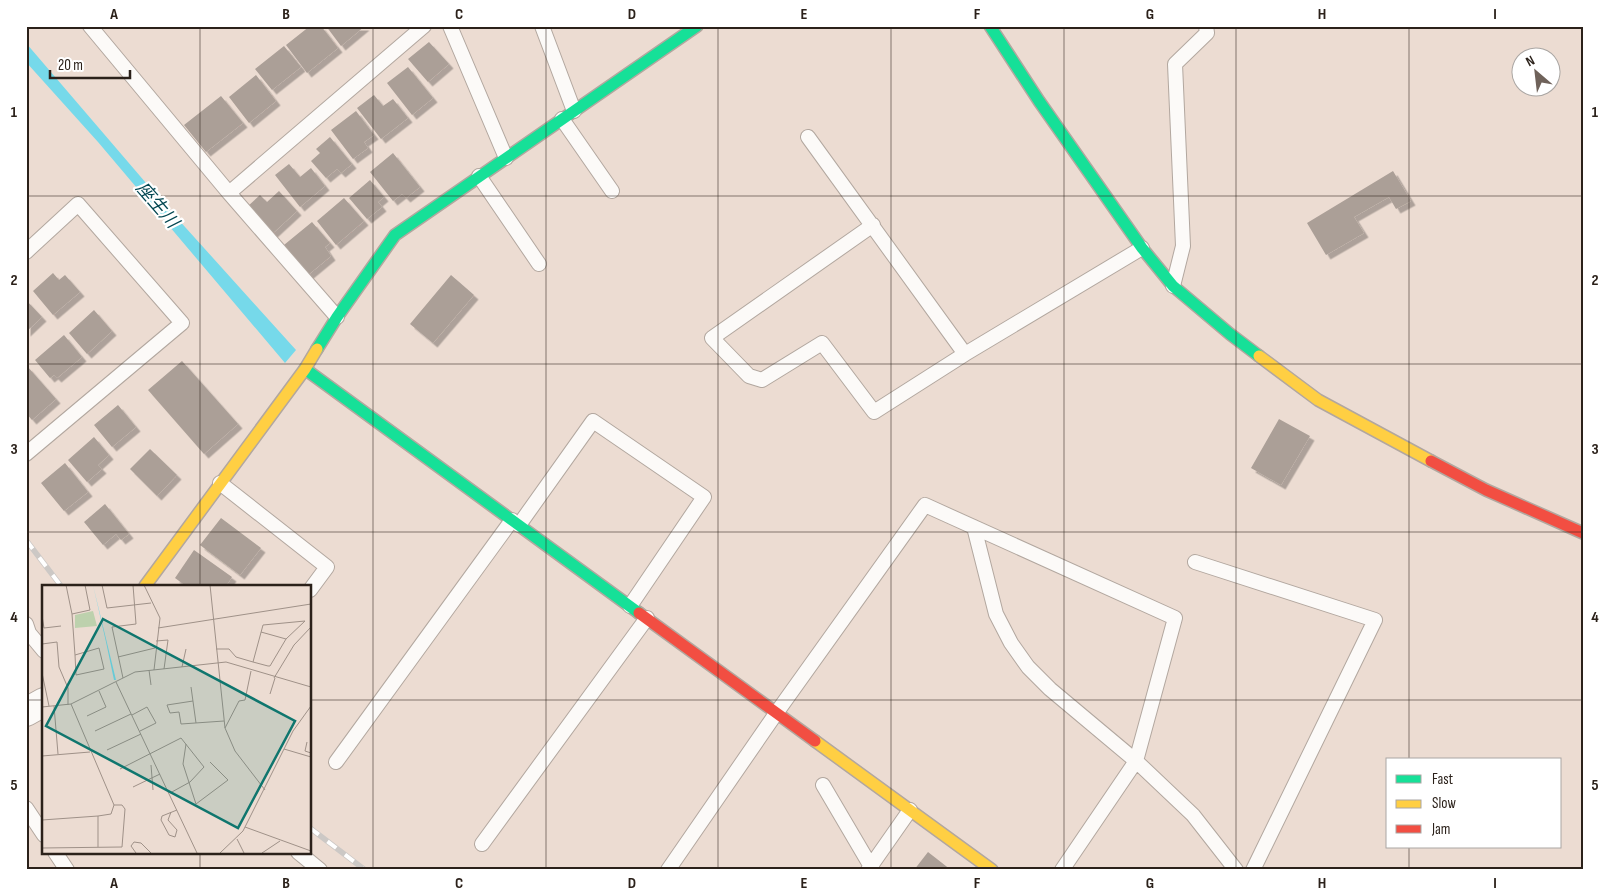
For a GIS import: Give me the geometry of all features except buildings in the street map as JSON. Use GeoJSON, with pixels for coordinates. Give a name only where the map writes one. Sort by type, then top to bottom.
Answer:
{"type":"FeatureCollection","features":[{"type":"Feature","properties":{"kind":"street"},"geometry":{"type":"LineString","coordinates":[[146,585],[305,369],[337,317],[395,235],[574,111],[680,32],[697,26]]}},
{"type":"Feature","properties":{"kind":"street"},"geometry":{"type":"LineString","coordinates":[[990,26],[1039,101],[1142,248],[1173,286],[1230,334],[1318,400],[1486,490],[1583,533]]}},
{"type":"Feature","properties":{"kind":"street"},"geometry":{"type":"LineString","coordinates":[[305,369],[992,870]]}},
{"type":"Feature","properties":{"kind":"street"},"geometry":{"type":"LineString","coordinates":[[26,712],[42,703]]}},
{"type":"Feature","properties":{"kind":"lane"},"geometry":{"type":"LineString","coordinates":[[90,26],[229,193],[337,317]]}},
{"type":"Feature","properties":{"kind":"lane"},"geometry":{"type":"LineString","coordinates":[[229,193],[424,26]]}},
{"type":"Feature","properties":{"kind":"lane"},"geometry":{"type":"LineString","coordinates":[[450,26],[506,158]]}},
{"type":"Feature","properties":{"kind":"lane"},"geometry":{"type":"LineString","coordinates":[[542,26],[574,111]]}},
{"type":"Feature","properties":{"kind":"lane"},"geometry":{"type":"LineString","coordinates":[[1173,286],[1183,246],[1174,64],[1207,33],[1206,26]]}},
{"type":"Feature","properties":{"kind":"lane"},"geometry":{"type":"LineString","coordinates":[[562,119],[612,191]]}},
{"type":"Feature","properties":{"kind":"lane"},"geometry":{"type":"LineString","coordinates":[[808,137],[965,354]]}},
{"type":"Feature","properties":{"kind":"lane"},"geometry":{"type":"LineString","coordinates":[[479,176],[539,264]]}},
{"type":"Feature","properties":{"kind":"lane"},"geometry":{"type":"LineString","coordinates":[[26,252],[78,204],[182,323],[26,454]]}},
{"type":"Feature","properties":{"kind":"lane"},"geometry":{"type":"LineString","coordinates":[[873,225],[712,338],[749,376],[762,380],[822,343],[874,412],[965,354],[1142,248]]}},
{"type":"Feature","properties":{"kind":"lane"},"geometry":{"type":"LineString","coordinates":[[336,762],[593,421],[704,497],[630,606]]}},
{"type":"Feature","properties":{"kind":"lane"},"geometry":{"type":"LineString","coordinates":[[220,483],[327,567],[311,589]]}},
{"type":"Feature","properties":{"kind":"lane"},"geometry":{"type":"LineString","coordinates":[[668,870],[777,712],[925,505],[1175,618],[1136,760],[1062,870]]}},
{"type":"Feature","properties":{"kind":"lane"},"geometry":{"type":"LineString","coordinates":[[974,527],[996,614],[1011,643],[1028,667],[1050,689],[1136,760],[1193,815],[1236,870]]}},
{"type":"Feature","properties":{"kind":"lane"},"geometry":{"type":"LineString","coordinates":[[1195,562],[1375,620],[1252,870]]}},
{"type":"Feature","properties":{"kind":"lane"},"geometry":{"type":"LineString","coordinates":[[482,844],[647,618]]}},
{"type":"Feature","properties":{"kind":"lane"},"geometry":{"type":"LineString","coordinates":[[26,624],[30,633],[42,648]]}},
{"type":"Feature","properties":{"kind":"lane"},"geometry":{"type":"LineString","coordinates":[[823,785],[870,868],[910,810]]}},
{"type":"Feature","properties":{"kind":"lane"},"geometry":{"type":"LineString","coordinates":[[26,808],[42,832]]}},
{"type":"Feature","properties":{"kind":"lane"},"geometry":{"type":"LineString","coordinates":[[56,854],[67,870]]}},
{"type":"Feature","properties":{"kind":"lane"},"geometry":{"type":"LineString","coordinates":[[300,854],[320,870]]}},
{"type":"Feature","properties":{"kind":"water","name":"座生川"},"geometry":{"type":"Polygon","coordinates":[[[26,43],[158,197],[296,350],[285,363],[98,142],[26,62],[26,43]]]}},
{"type":"Feature","properties":{"kind":"railway"},"geometry":{"type":"LineString","coordinates":[[26,540],[60,585]]}},
{"type":"Feature","properties":{"kind":"railway"},"geometry":{"type":"LineString","coordinates":[[311,829],[365,870]]}},
{"type":"Feature","properties":{"kind":"traffic: fast"},"geometry":{"type":"LineString","coordinates":[[317,349],[337,317],[395,235],[697,26]]}},
{"type":"Feature","properties":{"kind":"traffic: fast"},"geometry":{"type":"LineString","coordinates":[[990,26],[1039,101],[1142,248],[1173,286],[1259,356]]}},
{"type":"Feature","properties":{"kind":"traffic: fast"},"geometry":{"type":"LineString","coordinates":[[305,369],[639,613]]}},
{"type":"Feature","properties":{"kind":"traffic: slow"},"geometry":{"type":"LineString","coordinates":[[146,585],[305,369],[317,349]]}},
{"type":"Feature","properties":{"kind":"traffic: slow"},"geometry":{"type":"LineString","coordinates":[[1259,356],[1318,400],[1431,461]]}},
{"type":"Feature","properties":{"kind":"traffic: slow"},"geometry":{"type":"LineString","coordinates":[[815,741],[992,870]]}},
{"type":"Feature","properties":{"kind":"traffic: jam"},"geometry":{"type":"LineString","coordinates":[[1431,461],[1486,490],[1583,533]]}},
{"type":"Feature","properties":{"kind":"traffic: jam"},"geometry":{"type":"LineString","coordinates":[[639,613],[815,741]]}}]}
